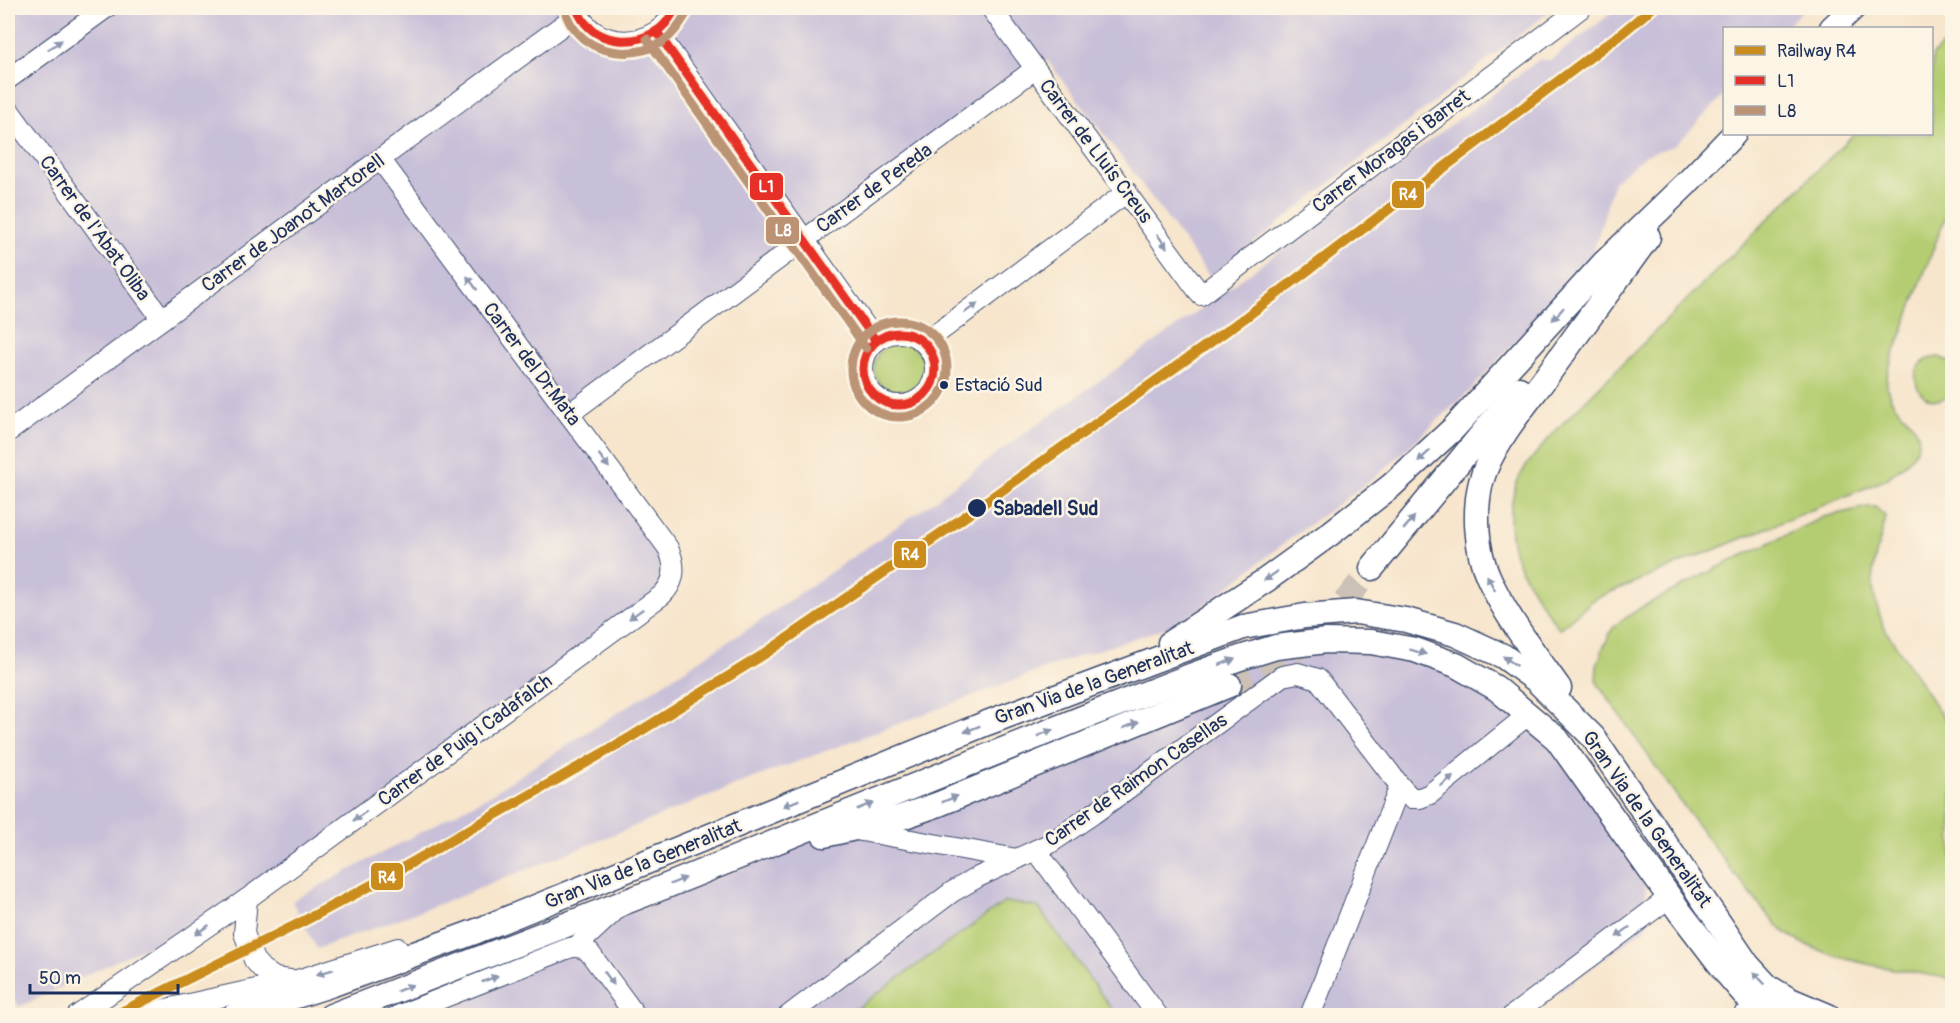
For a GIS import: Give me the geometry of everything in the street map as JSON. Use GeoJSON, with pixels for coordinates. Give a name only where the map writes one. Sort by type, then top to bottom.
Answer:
{"type":"FeatureCollection","features":[{"type":"Feature","properties":{"kind":"street"},"geometry":{"type":"LineString","coordinates":[[8,80],[106,8]]}},
{"type":"Feature","properties":{"kind":"street"},"geometry":{"type":"LineString","coordinates":[[577,11],[590,28],[602,37],[627,42],[657,32],[667,24],[676,8]]}},
{"type":"Feature","properties":{"kind":"street","name":"Carrer de Lluís Creus"},"geometry":{"type":"LineString","coordinates":[[992,8],[1201,295]]}},
{"type":"Feature","properties":{"kind":"street","name":"Carrer Moragas i Barret"},"geometry":{"type":"LineString","coordinates":[[1201,295],[1581,8]]}},
{"type":"Feature","properties":{"kind":"street"},"geometry":{"type":"LineString","coordinates":[[1833,27],[1853,8]]}},
{"type":"Feature","properties":{"kind":"street","name":"Carrer de Joanot Martorell"},"geometry":{"type":"LineString","coordinates":[[8,432],[380,159],[577,11]]}},
{"type":"Feature","properties":{"kind":"street"},"geometry":{"type":"LineString","coordinates":[[657,32],[876,340]]}},
{"type":"Feature","properties":{"kind":"street","name":"Carrer de Pereda"},"geometry":{"type":"LineString","coordinates":[[569,414],[1035,69]]}},
{"type":"Feature","properties":{"kind":"street","name":"Carrer de l'Abat Oliba"},"geometry":{"type":"LineString","coordinates":[[8,109],[162,319]]}},
{"type":"Feature","properties":{"kind":"street"},"geometry":{"type":"LineString","coordinates":[[1125,671],[1189,632],[1266,580],[1391,486],[1453,429],[1603,264],[1733,135]]}},
{"type":"Feature","properties":{"kind":"street","name":"Carrer del Dr.Mata"},"geometry":{"type":"LineString","coordinates":[[380,159],[668,548],[674,560],[674,573]]}},
{"type":"Feature","properties":{"kind":"street"},"geometry":{"type":"LineString","coordinates":[[1371,568],[1687,183]]}},
{"type":"Feature","properties":{"kind":"street"},"geometry":{"type":"LineString","coordinates":[[1593,737],[1502,603],[1487,576],[1479,546],[1477,519],[1481,482],[1495,450],[1526,404],[1687,183]]}},
{"type":"Feature","properties":{"kind":"street"},"geometry":{"type":"LineString","coordinates":[[924,343],[1127,192]]}},
{"type":"Feature","properties":{"kind":"street"},"geometry":{"type":"LineString","coordinates":[[900,332],[913,335],[930,349],[935,374],[931,386],[924,395],[914,402],[894,405],[881,401],[871,393],[865,384],[862,371],[865,355],[876,340],[900,332]]}},
{"type":"Feature","properties":{"kind":"street","name":"Carrer de Puig i Cadafalch"},"geometry":{"type":"LineString","coordinates":[[77,1016],[247,899],[662,595],[670,587],[674,573]]}},
{"type":"Feature","properties":{"kind":"street","name":"Gran Via de la Generalitat"},"geometry":{"type":"LineString","coordinates":[[234,1016],[333,984],[477,931],[976,727],[1243,627],[1305,616],[1356,612],[1406,620],[1455,634],[1503,656],[1536,680],[1593,737],[1747,964],[1768,987],[1790,1000],[1828,1016]]}},
{"type":"Feature","properties":{"kind":"street","name":"Gran Via de la Generalitat"},"geometry":{"type":"LineString","coordinates":[[331,1016],[624,903],[1126,701],[1240,658],[1276,647],[1326,641],[1371,642],[1415,650],[1455,665],[1496,688],[1557,739],[1670,897],[1759,1015]]}},
{"type":"Feature","properties":{"kind":"street","name":"Carrer de Raimon Casellas"},"geometry":{"type":"LineString","coordinates":[[788,1016],[952,892],[978,877],[1049,844],[1282,676],[1307,675],[1318,679],[1400,786]]}},
{"type":"Feature","properties":{"kind":"street"},"geometry":{"type":"LineString","coordinates":[[732,859],[762,849],[899,818],[939,804],[1229,685]]}},
{"type":"Feature","properties":{"kind":"street"},"geometry":{"type":"LineString","coordinates":[[1310,1016],[1400,786],[1411,798],[1420,798],[1430,794],[1528,715]]}},
{"type":"Feature","properties":{"kind":"street"},"geometry":{"type":"LineString","coordinates":[[850,829],[1017,859]]}},
{"type":"Feature","properties":{"kind":"street"},"geometry":{"type":"LineString","coordinates":[[1036,850],[1158,1016]]}},
{"type":"Feature","properties":{"kind":"street"},"geometry":{"type":"LineString","coordinates":[[135,1016],[293,981],[475,922],[561,897]]}},
{"type":"Feature","properties":{"kind":"street"},"geometry":{"type":"LineString","coordinates":[[1512,1016],[1670,897]]}},
{"type":"Feature","properties":{"kind":"street"},"geometry":{"type":"LineString","coordinates":[[247,899],[244,933],[254,960],[275,978],[293,981]]}},
{"type":"Feature","properties":{"kind":"street"},"geometry":{"type":"LineString","coordinates":[[397,1016],[577,946],[624,903]]}},
{"type":"Feature","properties":{"kind":"street"},"geometry":{"type":"LineString","coordinates":[[577,946],[589,952],[636,1016]]}},
{"type":"Feature","properties":{"kind":"street"},"geometry":{"type":"LineString","coordinates":[[1759,1015],[1777,1010],[1797,1016]]}},
{"type":"Feature","properties":{"kind":"shaded area"},"geometry":{"type":"Polygon","coordinates":[[[8,8],[576,8],[627,42],[676,8],[1554,8],[1210,277],[1047,60],[569,414],[668,548],[670,587],[247,899],[19,1007],[8,992],[8,8]]]}},
{"type":"Feature","properties":{"kind":"shaded area"},"geometry":{"type":"Polygon","coordinates":[[[1618,8],[1804,8],[1787,27],[1723,27],[1723,96],[1676,145],[1646,155],[1614,181],[1592,257],[1471,390],[1377,476],[1287,541],[1183,622],[1071,659],[746,781],[461,896],[317,949],[292,901],[488,796],[748,629],[930,504],[1016,439],[1175,328],[1539,60],[1551,60],[1618,8]]]}},
{"type":"Feature","properties":{"kind":"shaded area"},"geometry":{"type":"Polygon","coordinates":[[[1360,649],[1440,666],[1506,706],[1552,745],[1644,868],[1648,926],[1528,1015],[352,1016],[525,955],[1262,659],[1360,649]]]}},
{"type":"Feature","properties":{"kind":"green space"},"geometry":{"type":"Polygon","coordinates":[[[1952,35],[1952,199],[1887,379],[1892,401],[1918,433],[1918,442],[1912,457],[1885,480],[1596,598],[1559,629],[1530,587],[1516,559],[1512,544],[1510,527],[1512,501],[1519,478],[1529,462],[1565,421],[1853,135],[1933,135],[1933,55],[1952,35]]]}},
{"type":"Feature","properties":{"kind":"green space"},"geometry":{"type":"Polygon","coordinates":[[[894,343],[904,343],[917,350],[924,363],[924,373],[917,386],[904,393],[894,393],[885,389],[878,382],[874,373],[874,363],[878,354],[885,347],[894,343]]]}},
{"type":"Feature","properties":{"kind":"green space"},"geometry":{"type":"Polygon","coordinates":[[[1939,357],[1952,363],[1952,394],[1940,400],[1930,399],[1922,394],[1917,386],[1916,376],[1919,367],[1926,360],[1939,357]]]}},
{"type":"Feature","properties":{"kind":"green space"},"geometry":{"type":"Polygon","coordinates":[[[1875,507],[1885,516],[1873,580],[1882,622],[1952,731],[1952,979],[1890,969],[1826,953],[1784,931],[1764,910],[1703,833],[1596,681],[1597,666],[1614,626],[1642,607],[1824,517],[1875,507]]]}},
{"type":"Feature","properties":{"kind":"green space"},"geometry":{"type":"Polygon","coordinates":[[[1005,902],[1038,907],[1116,1015],[847,1015],[1005,902]]]}},
{"type":"Feature","properties":{"kind":"tunnel"},"geometry":{"type":"LineString","coordinates":[[1229,685],[1277,662],[1304,645],[1325,625],[1372,568]]}},
{"type":"Feature","properties":{"kind":"rail line","name":"R4"},"geometry":{"type":"LineString","coordinates":[[113,1016],[385,878],[631,737],[766,653],[953,525],[1246,317],[1652,8]]}},
{"type":"Feature","properties":{"kind":"transit line","name":"L1"},"geometry":{"type":"LineString","coordinates":[[576,8],[593,30],[619,40],[637,39],[659,30],[676,8]]}},
{"type":"Feature","properties":{"kind":"transit line","name":"L8"},"geometry":{"type":"LineString","coordinates":[[566,14],[583,38],[593,45],[616,52],[640,51],[662,42],[673,33],[686,14]]}},
{"type":"Feature","properties":{"kind":"transit line","name":"L1"},"geometry":{"type":"LineString","coordinates":[[657,32],[876,341]]}},
{"type":"Feature","properties":{"kind":"transit line","name":"L8"},"geometry":{"type":"LineString","coordinates":[[647,39],[866,348]]}},
{"type":"Feature","properties":{"kind":"transit line","name":"L8"},"geometry":{"type":"LineString","coordinates":[[899,321],[917,324],[933,335],[944,351],[947,369],[944,387],[933,403],[917,414],[899,417],[881,414],[865,403],[854,387],[851,369],[854,351],[865,335],[881,324],[899,321]]}},
{"type":"Feature","properties":{"kind":"transit line","name":"L1"},"geometry":{"type":"LineString","coordinates":[[899,333],[913,336],[925,343],[932,355],[935,369],[932,383],[925,395],[913,402],[899,405],[885,402],[873,395],[866,383],[863,369],[866,355],[873,343],[885,336],[899,333]]}},
{"type":"Feature","properties":{"kind":"place","name":"Estació Sud"},"geometry":{"type":"Point","coordinates":[944,385]}},
{"type":"Feature","properties":{"kind":"place","name":"Sabadell Sud"},"geometry":{"type":"Point","coordinates":[977,508]}}]}
